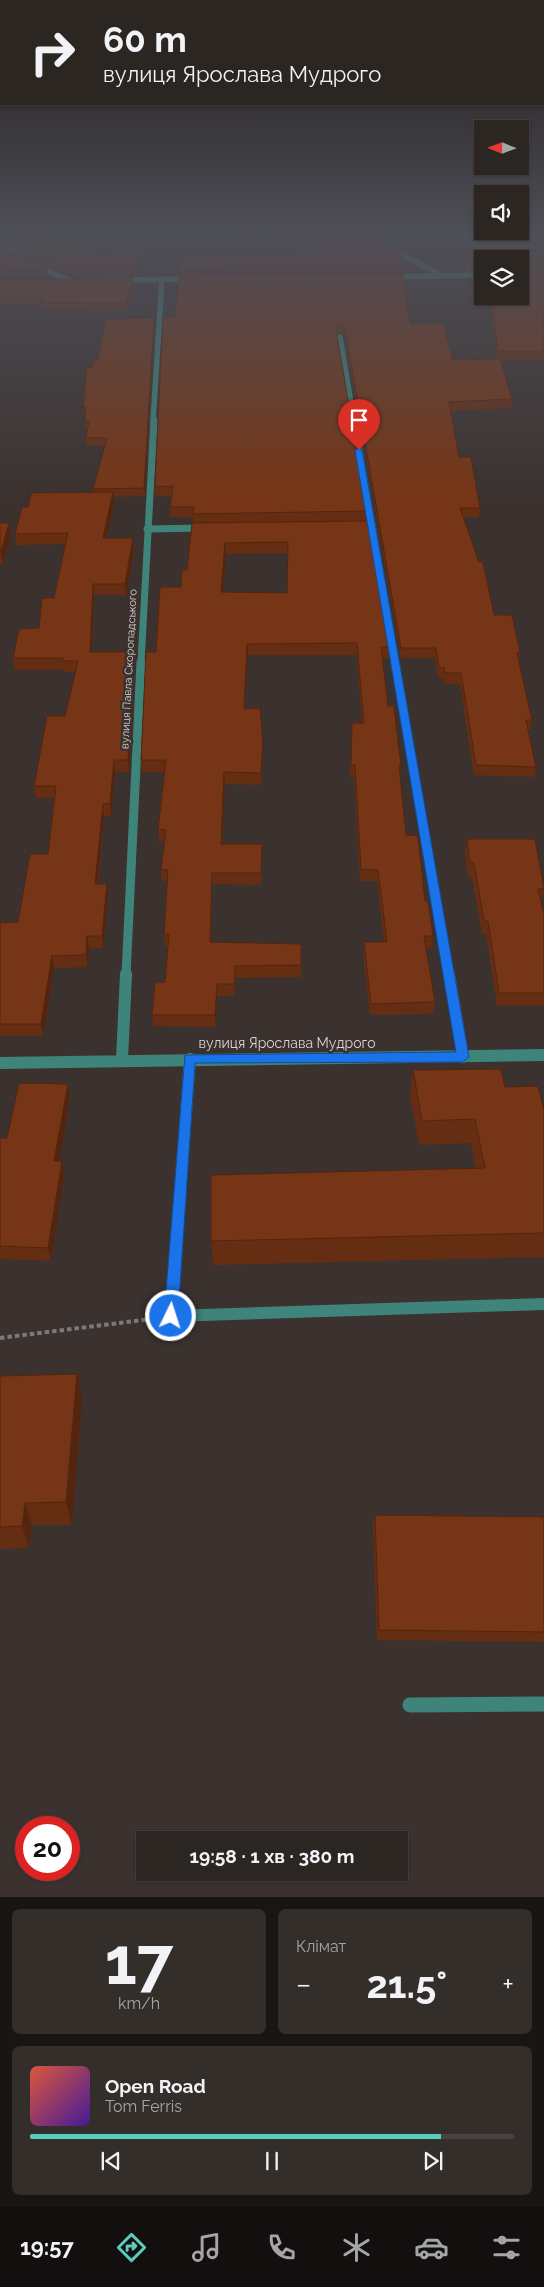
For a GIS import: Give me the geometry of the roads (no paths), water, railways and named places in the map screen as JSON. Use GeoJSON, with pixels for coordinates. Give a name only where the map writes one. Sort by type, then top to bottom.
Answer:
{"type":"FeatureCollection","features":[{"type":"Feature","properties":{"kind":"street","name":"вулиця Павла Скоропадського"},"geometry":{"type":"LineString","coordinates":[[122,1060],[147,530],[160,322]]}},
{"type":"Feature","properties":{"kind":"street"},"geometry":{"type":"LineString","coordinates":[[340,337],[463,1057]]}},
{"type":"Feature","properties":{"kind":"street"},"geometry":{"type":"LineString","coordinates":[[362,526],[371,526]]}},
{"type":"Feature","properties":{"kind":"street"},"geometry":{"type":"LineString","coordinates":[[147,530],[215,528]]}},
{"type":"Feature","properties":{"kind":"street","name":"вулиця Ярослава Мудрого"},"geometry":{"type":"LineString","coordinates":[[0,1063],[544,1055]]}},
{"type":"Feature","properties":{"kind":"street"},"geometry":{"type":"LineString","coordinates":[[190,1059],[171,1316],[544,1304]]}},
{"type":"Feature","properties":{"kind":"street"},"geometry":{"type":"LineString","coordinates":[[410,1705],[544,1704]]}}]}
